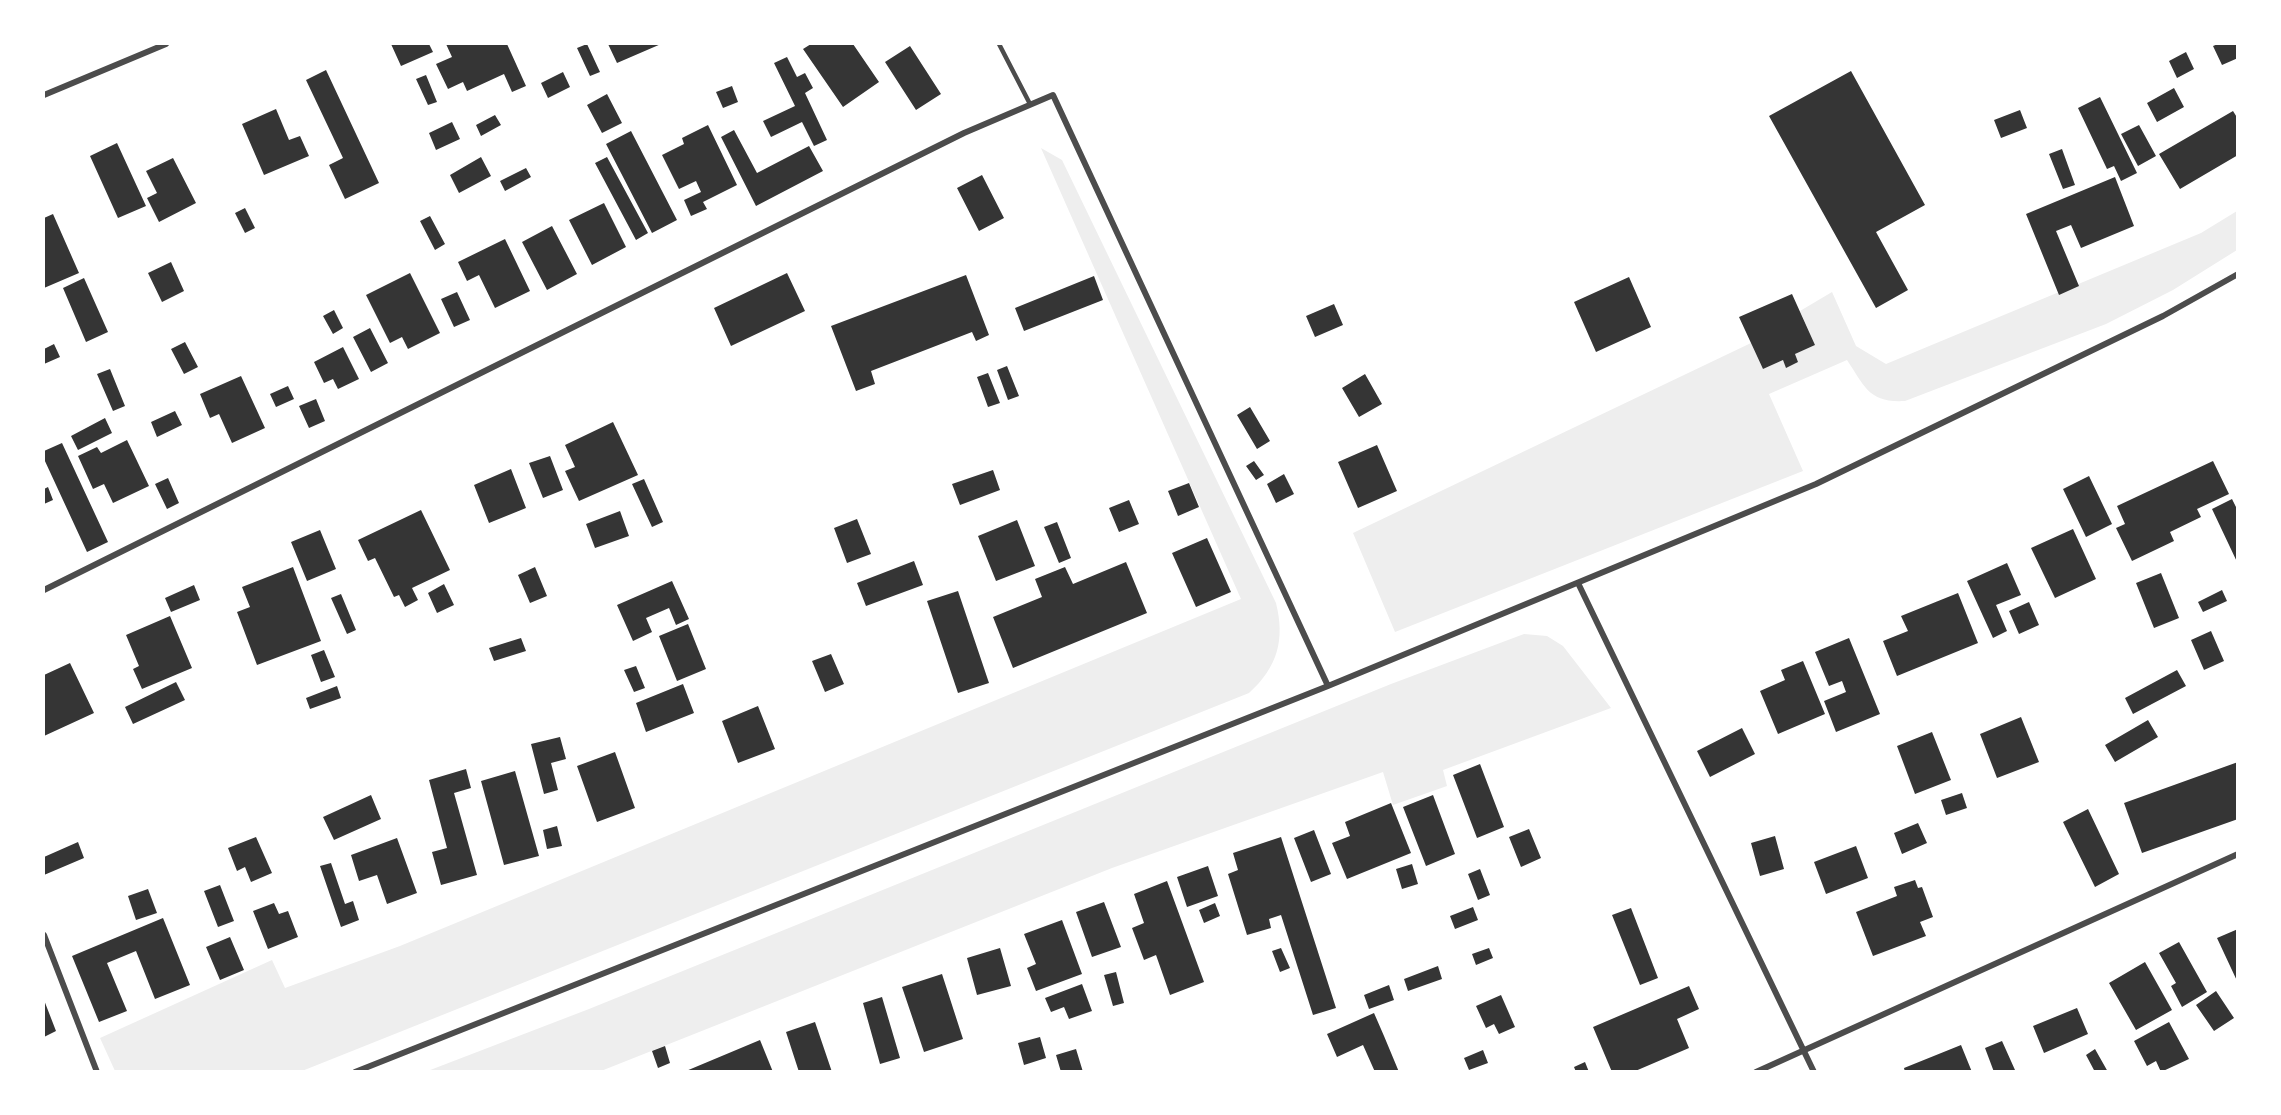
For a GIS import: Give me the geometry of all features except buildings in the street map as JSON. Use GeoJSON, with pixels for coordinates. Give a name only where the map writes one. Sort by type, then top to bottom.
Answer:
{"type":"FeatureCollection","features":[{"type":"Feature","properties":{"kind":"street"},"geometry":{"type":"LineString","coordinates":[[44,95],[166,44]]}},
{"type":"Feature","properties":{"kind":"street"},"geometry":{"type":"LineString","coordinates":[[44,590],[964,133],[1053,95],[1328,686]]}},
{"type":"Feature","properties":{"kind":"street"},"geometry":{"type":"LineString","coordinates":[[355,1071],[1328,686],[1816,484],[2163,316],[2238,274]]}},
{"type":"Feature","properties":{"kind":"street"},"geometry":{"type":"LineString","coordinates":[[1578,583],[1815,1071]]}},
{"type":"Feature","properties":{"kind":"street"},"geometry":{"type":"LineString","coordinates":[[1756,1071],[2238,854]]}},
{"type":"Feature","properties":{"kind":"street"},"geometry":{"type":"LineString","coordinates":[[44,935],[97,1071]]}},
{"type":"Feature","properties":{"kind":"lane"},"geometry":{"type":"LineString","coordinates":[[999,44],[1030,104]]}},
{"type":"Feature","properties":{"kind":"shaded area"},"geometry":{"type":"Polygon","coordinates":[[[1041,148],[1062,160],[1276,603],[1280,629],[1277,652],[1267,673],[1249,693],[302,1071],[115,1071],[100,1038],[272,960],[285,988],[400,946],[1241,599],[1041,148]]]}},
{"type":"Feature","properties":{"kind":"shaded area"},"geometry":{"type":"Polygon","coordinates":[[[2237,211],[2237,250],[2173,290],[2106,324],[1905,401],[1893,401],[1876,396],[1864,385],[1847,360],[1769,394],[1803,471],[1395,632],[1353,533],[1751,343],[1763,369],[1783,360],[1787,367],[1798,362],[1795,354],[1815,345],[1800,311],[1832,292],[1856,346],[1886,364],[2201,233],[2237,211]]]}},
{"type":"Feature","properties":{"kind":"shaded area"},"geometry":{"type":"Polygon","coordinates":[[[1524,634],[1547,636],[1563,646],[1611,708],[1443,770],[1447,786],[1393,805],[1383,772],[1112,868],[601,1071],[425,1072],[589,1009],[1391,684],[1524,634]]]}}]}
